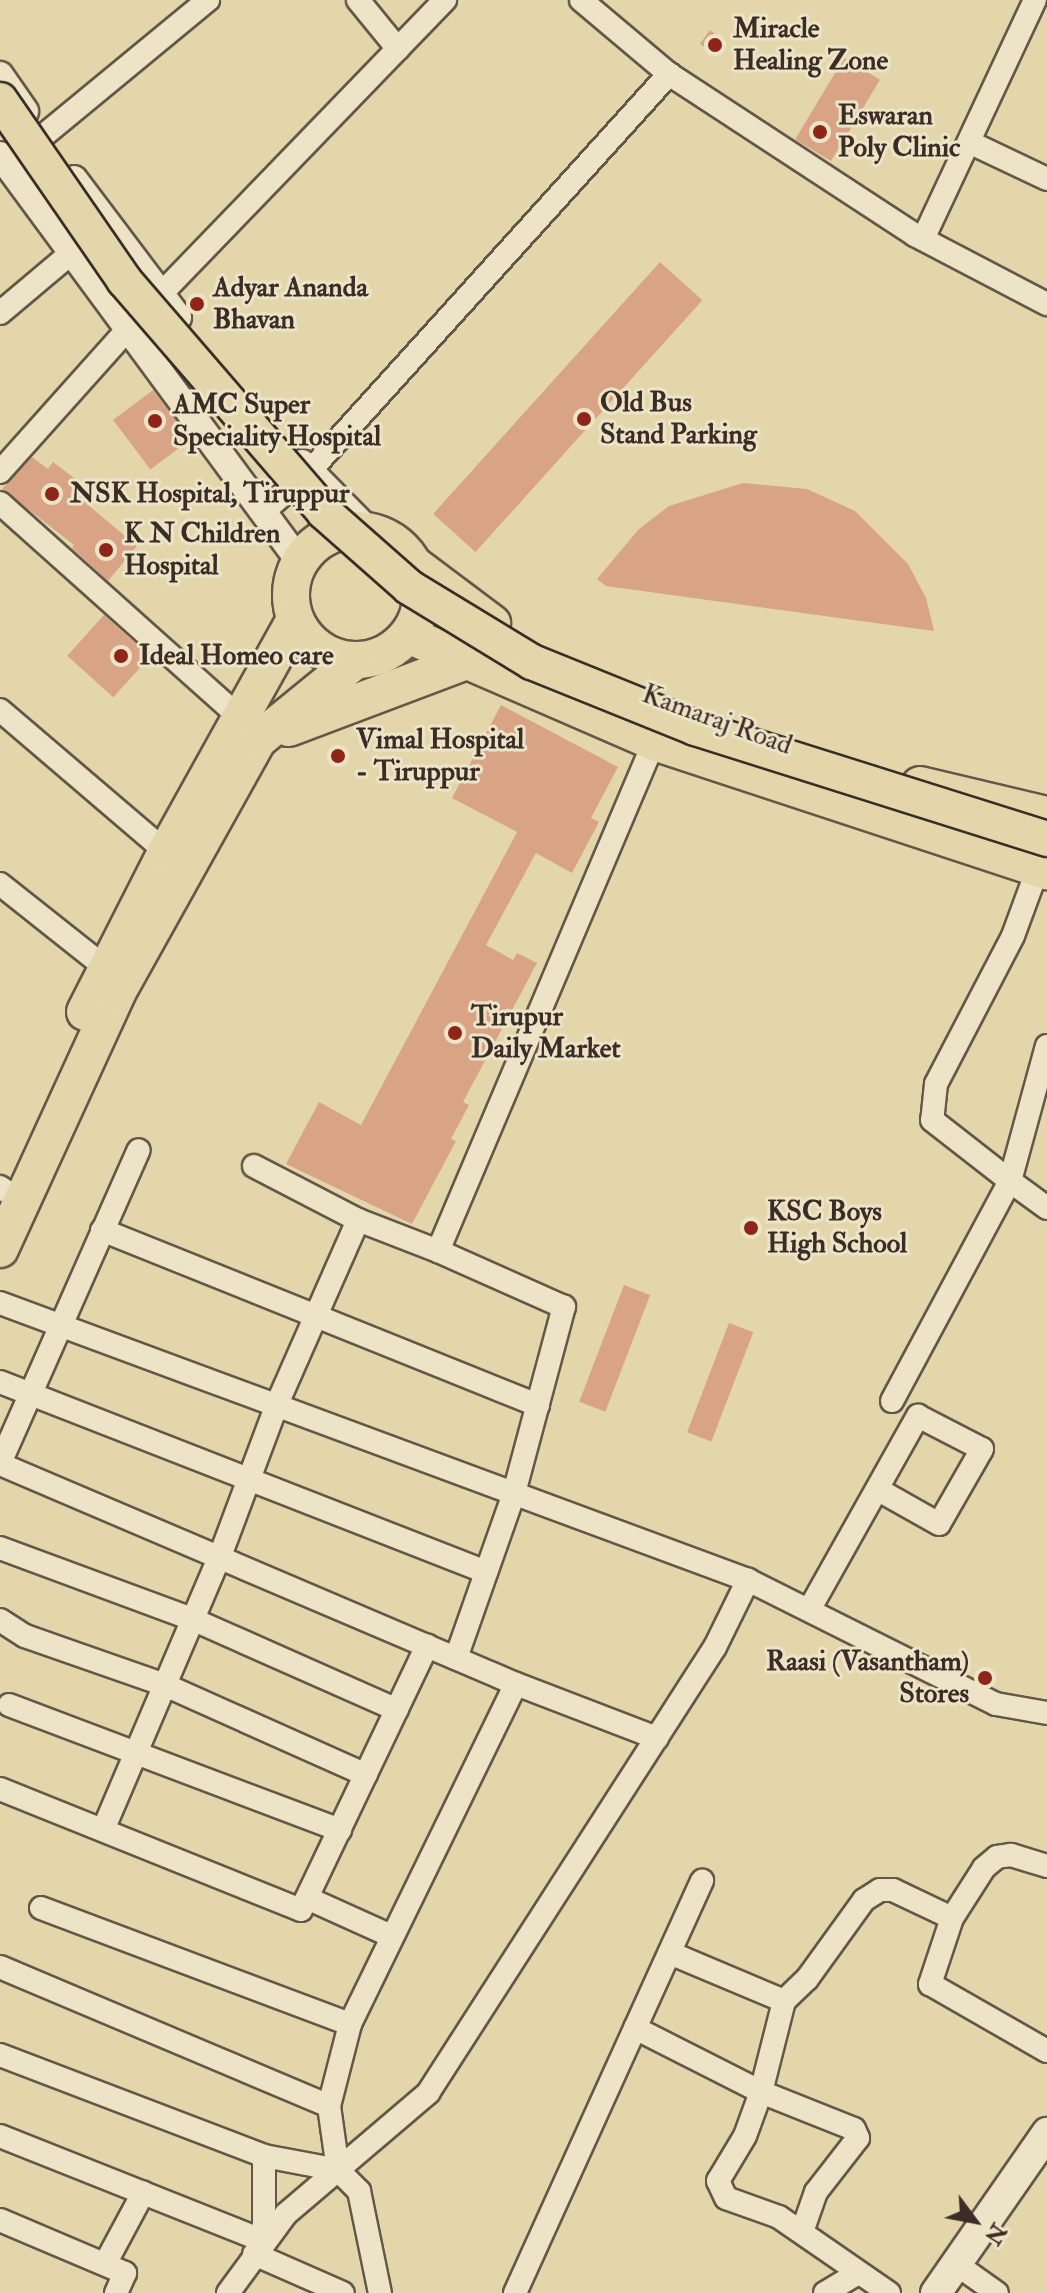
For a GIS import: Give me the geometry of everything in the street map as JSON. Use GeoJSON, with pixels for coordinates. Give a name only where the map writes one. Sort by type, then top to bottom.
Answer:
{"type":"FeatureCollection","features":[{"type":"Feature","properties":{"kind":"highway"},"geometry":{"type":"LineString","coordinates":[[0,1249],[166,852],[248,728],[355,661],[393,649],[408,635],[421,600],[413,564],[395,543],[370,532],[347,527],[313,546],[300,562],[290,599],[295,619],[318,649],[355,661]]}},
{"type":"Feature","properties":{"kind":"highway","name":"Kamaraj Road"},"geometry":{"type":"LineString","coordinates":[[413,564],[501,630],[768,741],[897,779],[1045,838]]}},
{"type":"Feature","properties":{"kind":"highway"},"geometry":{"type":"LineString","coordinates":[[2,1194],[248,728],[295,619]]}},
{"type":"Feature","properties":{"kind":"highway"},"geometry":{"type":"LineString","coordinates":[[248,728],[475,662],[501,630]]}},
{"type":"Feature","properties":{"kind":"highway"},"geometry":{"type":"LineString","coordinates":[[408,635],[654,742],[1045,838]]}},
{"type":"Feature","properties":{"kind":"main road"},"geometry":{"type":"LineString","coordinates":[[0,100],[134,293],[324,512],[409,587],[532,662],[695,728],[1045,838]]}},
{"type":"Feature","properties":{"kind":"main road"},"geometry":{"type":"LineString","coordinates":[[0,134],[130,306],[292,498],[403,603],[525,673],[697,742],[1045,838]]}},
{"type":"Feature","properties":{"kind":"main road"},"geometry":{"type":"LineString","coordinates":[[936,2293],[1047,2133]]}},
{"type":"Feature","properties":{"kind":"street"},"geometry":{"type":"LineString","coordinates":[[43,136],[208,0]]}},
{"type":"Feature","properties":{"kind":"street"},"geometry":{"type":"LineString","coordinates":[[358,0],[398,49]]}},
{"type":"Feature","properties":{"kind":"street"},"geometry":{"type":"LineString","coordinates":[[159,296],[445,0]]}},
{"type":"Feature","properties":{"kind":"street"},"geometry":{"type":"LineString","coordinates":[[581,0],[669,74],[923,239],[1047,304]]}},
{"type":"Feature","properties":{"kind":"street"},"geometry":{"type":"LineString","coordinates":[[923,239],[1035,0]]}},
{"type":"Feature","properties":{"kind":"street"},"geometry":{"type":"LineString","coordinates":[[263,512],[309,472],[669,74]]}},
{"type":"Feature","properties":{"kind":"street"},"geometry":{"type":"LineString","coordinates":[[0,75],[159,296],[309,472],[370,532]]}},
{"type":"Feature","properties":{"kind":"street"},"geometry":{"type":"LineString","coordinates":[[969,142],[1047,179]]}},
{"type":"Feature","properties":{"kind":"street"},"geometry":{"type":"LineString","coordinates":[[0,155],[300,562]]}},
{"type":"Feature","properties":{"kind":"street"},"geometry":{"type":"LineString","coordinates":[[4,299],[70,254]]}},
{"type":"Feature","properties":{"kind":"street"},"geometry":{"type":"LineString","coordinates":[[0,472],[128,329]]}},
{"type":"Feature","properties":{"kind":"street"},"geometry":{"type":"LineString","coordinates":[[0,503],[248,728]]}},
{"type":"Feature","properties":{"kind":"street"},"geometry":{"type":"LineString","coordinates":[[0,710],[166,852]]}},
{"type":"Feature","properties":{"kind":"street"},"geometry":{"type":"LineString","coordinates":[[438,1251],[654,742]]}},
{"type":"Feature","properties":{"kind":"street"},"geometry":{"type":"LineString","coordinates":[[1045,838],[1013,936],[936,1084],[932,1120],[1047,1208]]}},
{"type":"Feature","properties":{"kind":"street"},"geometry":{"type":"LineString","coordinates":[[0,884],[115,975]]}},
{"type":"Feature","properties":{"kind":"street"},"geometry":{"type":"LineString","coordinates":[[892,1401],[1010,1181],[1047,1046]]}},
{"type":"Feature","properties":{"kind":"street"},"geometry":{"type":"LineString","coordinates":[[139,1150],[27,1393],[0,1464],[516,1684],[657,1738]]}},
{"type":"Feature","properties":{"kind":"street"},"geometry":{"type":"LineString","coordinates":[[254,1166],[358,1220],[438,1251],[564,1307],[514,1493],[456,1658]]}},
{"type":"Feature","properties":{"kind":"street"},"geometry":{"type":"LineString","coordinates":[[103,1830],[220,1556],[277,1404],[358,1220]]}},
{"type":"Feature","properties":{"kind":"street"},"geometry":{"type":"LineString","coordinates":[[102,1230],[315,1319],[538,1405]]}},
{"type":"Feature","properties":{"kind":"street"},"geometry":{"type":"LineString","coordinates":[[0,1303],[748,1580],[996,1704],[1047,1713]]}},
{"type":"Feature","properties":{"kind":"street"},"geometry":{"type":"LineString","coordinates":[[0,1382],[486,1572]]}},
{"type":"Feature","properties":{"kind":"street"},"geometry":{"type":"LineString","coordinates":[[809,1610],[918,1416],[982,1449],[939,1524],[877,1489]]}},
{"type":"Feature","properties":{"kind":"street"},"geometry":{"type":"LineString","coordinates":[[0,1548],[192,1619],[397,1710]]}},
{"type":"Feature","properties":{"kind":"street"},"geometry":{"type":"LineString","coordinates":[[228,2293],[286,2214],[428,2093],[715,1647],[748,1580]]}},
{"type":"Feature","properties":{"kind":"street"},"geometry":{"type":"LineString","coordinates":[[0,1620],[25,1636],[165,1685],[366,1775]]}},
{"type":"Feature","properties":{"kind":"street"},"geometry":{"type":"LineString","coordinates":[[0,1789],[301,1910],[427,1646]]}},
{"type":"Feature","properties":{"kind":"street"},"geometry":{"type":"LineString","coordinates":[[338,2170],[329,2106],[350,2024],[389,1935],[516,1684]]}},
{"type":"Feature","properties":{"kind":"street"},"geometry":{"type":"LineString","coordinates":[[9,1705],[340,1830]]}},
{"type":"Feature","properties":{"kind":"street"},"geometry":{"type":"LineString","coordinates":[[1047,1866],[1011,1855],[997,1857],[963,1896],[930,1971],[930,1984],[1047,2051]]}},
{"type":"Feature","properties":{"kind":"street"},"geometry":{"type":"LineString","coordinates":[[515,2293],[702,1880]]}},
{"type":"Feature","properties":{"kind":"street"},"geometry":{"type":"LineString","coordinates":[[889,2293],[802,2232],[718,2190],[761,2092],[784,2001],[807,1979],[864,1900],[880,1890],[913,1897],[952,1918]]}},
{"type":"Feature","properties":{"kind":"street"},"geometry":{"type":"LineString","coordinates":[[307,1898],[389,1935]]}},
{"type":"Feature","properties":{"kind":"street"},"geometry":{"type":"LineString","coordinates":[[41,1908],[350,2024]]}},
{"type":"Feature","properties":{"kind":"street"},"geometry":{"type":"LineString","coordinates":[[670,1953],[784,2001]]}},
{"type":"Feature","properties":{"kind":"street"},"geometry":{"type":"LineString","coordinates":[[0,1967],[329,2106]]}},
{"type":"Feature","properties":{"kind":"street"},"geometry":{"type":"LineString","coordinates":[[635,2028],[761,2092],[847,2124],[858,2138],[816,2192],[802,2232]]}},
{"type":"Feature","properties":{"kind":"street"},"geometry":{"type":"LineString","coordinates":[[0,2055],[264,2156],[338,2170],[359,2191],[380,2293]]}},
{"type":"Feature","properties":{"kind":"street"},"geometry":{"type":"LineString","coordinates":[[0,2136],[143,2193],[259,2248],[343,2293]]}},
{"type":"Feature","properties":{"kind":"street"},"geometry":{"type":"LineString","coordinates":[[259,2248],[264,2156]]}},
{"type":"Feature","properties":{"kind":"street"},"geometry":{"type":"LineString","coordinates":[[105,2264],[143,2193]]}},
{"type":"Feature","properties":{"kind":"street"},"geometry":{"type":"LineString","coordinates":[[0,2220],[125,2273],[116,2293]]}},
{"type":"Feature","properties":{"kind":"street"},"geometry":{"type":"LineString","coordinates":[[956,2264],[997,2293]]}},
{"type":"Feature","properties":{"kind":"street"},"geometry":{"type":"LineString","coordinates":[[825,2293],[858,2273]]}},
{"type":"Feature","properties":{"kind":"building"},"geometry":{"type":"Polygon","coordinates":[[[710,30],[724,40],[714,54],[700,44],[710,30]]]}},
{"type":"Feature","properties":{"kind":"building"},"geometry":{"type":"Polygon","coordinates":[[[844,58],[880,80],[831,161],[795,139],[844,58]]]}},
{"type":"Feature","properties":{"kind":"building","name":"Old Bus Stand Parking"},"geometry":{"type":"Polygon","coordinates":[[[660,262],[702,300],[476,552],[433,514],[660,262]]]}},
{"type":"Feature","properties":{"kind":"building"},"geometry":{"type":"Polygon","coordinates":[[[153,390],[190,440],[150,470],[113,420],[153,390]]]}},
{"type":"Feature","properties":{"kind":"building"},"geometry":{"type":"Polygon","coordinates":[[[32,457],[48,469],[53,462],[90,490],[82,500],[137,546],[108,581],[72,548],[74,545],[2,489],[32,457]]]}},
{"type":"Feature","properties":{"kind":"building"},"geometry":{"type":"Polygon","coordinates":[[[743,483],[807,489],[855,511],[908,564],[926,598],[934,631],[606,586],[597,579],[639,529],[669,506],[743,483]]]}},
{"type":"Feature","properties":{"kind":"building"},"geometry":{"type":"Polygon","coordinates":[[[104,615],[150,656],[113,697],[67,656],[104,615]]]}},
{"type":"Feature","properties":{"kind":"building","name":"Tirupur Daily Market"},"geometry":{"type":"Polygon","coordinates":[[[501,705],[618,767],[591,818],[599,822],[572,873],[536,853],[486,945],[513,960],[517,953],[537,963],[463,1102],[469,1105],[451,1139],[456,1141],[412,1224],[286,1164],[319,1102],[361,1125],[517,832],[452,798],[501,705]]]}},
{"type":"Feature","properties":{"kind":"building"},"geometry":{"type":"Polygon","coordinates":[[[624,1285],[650,1295],[605,1412],[579,1402],[624,1285]]]}},
{"type":"Feature","properties":{"kind":"building"},"geometry":{"type":"Polygon","coordinates":[[[729,1323],[753,1332],[711,1442],[687,1432],[729,1323]]]}},
{"type":"Feature","properties":{"kind":"place","name":"Miracle Healing Zone"},"geometry":{"type":"Point","coordinates":[715,45]}},
{"type":"Feature","properties":{"kind":"place","name":"Eswaran Poly Clinic"},"geometry":{"type":"Point","coordinates":[820,132]}},
{"type":"Feature","properties":{"kind":"place","name":"Adyar Ananda Bhavan"},"geometry":{"type":"Point","coordinates":[197,304]}},
{"type":"Feature","properties":{"kind":"place","name":"Old Bus Stand Parking"},"geometry":{"type":"Point","coordinates":[584,419]}},
{"type":"Feature","properties":{"kind":"place","name":"AMC Super Speciality Hospital"},"geometry":{"type":"Point","coordinates":[155,421]}},
{"type":"Feature","properties":{"kind":"place","name":"NSK Hospital, Tiruppur"},"geometry":{"type":"Point","coordinates":[52,494]}},
{"type":"Feature","properties":{"kind":"place","name":"K N Children Hospital"},"geometry":{"type":"Point","coordinates":[106,550]}},
{"type":"Feature","properties":{"kind":"place","name":"Ideal Homeo care"},"geometry":{"type":"Point","coordinates":[121,656]}},
{"type":"Feature","properties":{"kind":"place","name":"Vimal Hospital - Tiruppur"},"geometry":{"type":"Point","coordinates":[338,756]}},
{"type":"Feature","properties":{"kind":"place","name":"Tirupur Daily Market"},"geometry":{"type":"Point","coordinates":[455,1033]}},
{"type":"Feature","properties":{"kind":"place","name":"KSC Boys High School"},"geometry":{"type":"Point","coordinates":[751,1228]}},
{"type":"Feature","properties":{"kind":"place","name":"Raasi (Vasantham) Stores"},"geometry":{"type":"Point","coordinates":[985,1678]}}]}
